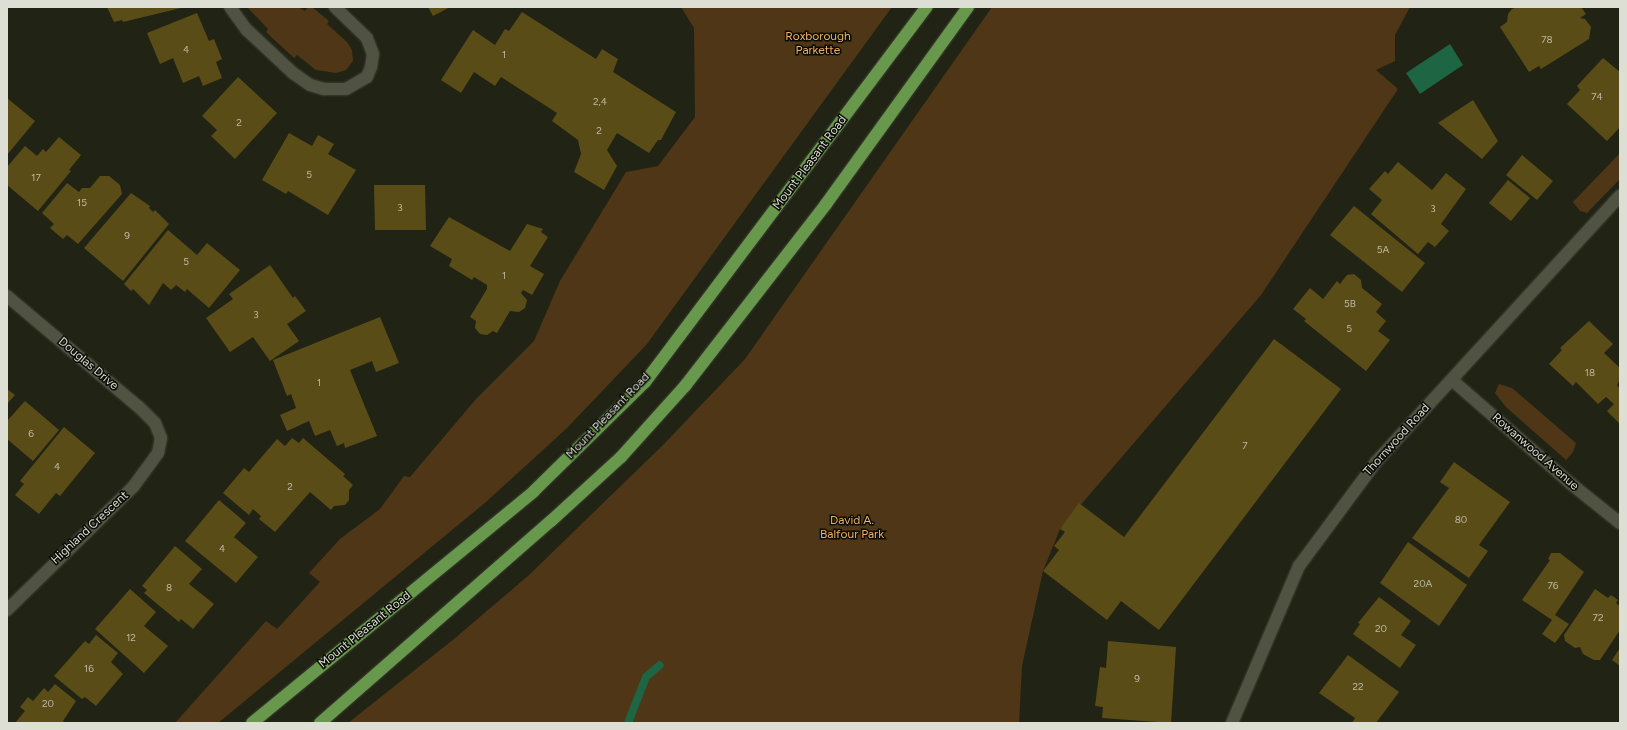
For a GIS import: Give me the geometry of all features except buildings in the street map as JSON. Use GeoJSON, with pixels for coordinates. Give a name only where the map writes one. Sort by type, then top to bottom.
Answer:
{"type":"FeatureCollection","features":[{"type":"Feature","properties":{"kind":"main road","name":"Mount Pleasant Road"},"geometry":{"type":"LineString","coordinates":[[252,723],[534,491],[644,382],[927,7]]}},
{"type":"Feature","properties":{"kind":"main road"},"geometry":{"type":"LineString","coordinates":[[320,723],[551,521],[620,457],[685,386],[826,204],[968,7]]}},
{"type":"Feature","properties":{"kind":"street"},"geometry":{"type":"LineString","coordinates":[[230,7],[247,30],[293,73],[310,85],[324,89],[346,89],[367,77],[371,67],[373,54],[367,38],[335,7]]}},
{"type":"Feature","properties":{"kind":"street","name":"Thornwood Road"},"geometry":{"type":"LineString","coordinates":[[1232,723],[1299,566],[1376,462],[1620,196]]}},
{"type":"Feature","properties":{"kind":"street","name":"Douglas Drive"},"geometry":{"type":"LineString","coordinates":[[7,296],[139,406],[155,423],[161,438]]}},
{"type":"Feature","properties":{"kind":"street","name":"Rowanwood Avenue"},"geometry":{"type":"LineString","coordinates":[[1452,380],[1570,483],[1620,523]]}},
{"type":"Feature","properties":{"kind":"street","name":"Highland Crescent"},"geometry":{"type":"LineString","coordinates":[[7,610],[134,487],[152,464],[158,453],[161,438]]}},
{"type":"Feature","properties":{"kind":"green space"},"geometry":{"type":"Polygon","coordinates":[[[247,7],[298,7],[305,11],[308,7],[312,7],[329,21],[327,24],[347,42],[352,50],[353,61],[346,70],[336,73],[316,70],[297,55],[294,58],[266,32],[268,29],[247,7]]]}},
{"type":"Feature","properties":{"kind":"green space","name":"Roxborough Parkette"},"geometry":{"type":"Polygon","coordinates":[[[681,7],[892,7],[647,344],[567,428],[486,502],[218,723],[175,723],[266,621],[277,629],[320,582],[309,573],[340,539],[380,509],[404,476],[410,477],[476,399],[534,341],[560,281],[626,172],[658,166],[695,117],[694,28],[681,7]]]}},
{"type":"Feature","properties":{"kind":"green space","name":"David A. Balfour Park"},"geometry":{"type":"Polygon","coordinates":[[[992,7],[1410,7],[1395,35],[1395,61],[1376,70],[1398,89],[1261,295],[1060,529],[1043,571],[1022,666],[1019,723],[348,723],[454,639],[529,575],[664,444],[745,359],[992,7]]]}},
{"type":"Feature","properties":{"kind":"green space"},"geometry":{"type":"Polygon","coordinates":[[[1620,153],[1620,179],[1587,213],[1580,211],[1573,202],[1620,153]]]}},
{"type":"Feature","properties":{"kind":"green space"},"geometry":{"type":"Polygon","coordinates":[[[1499,384],[1512,388],[1576,443],[1573,452],[1566,460],[1506,407],[1495,393],[1499,384]]]}},
{"type":"Feature","properties":{"kind":"shaded area"},"geometry":{"type":"Polygon","coordinates":[[[1450,44],[1463,65],[1420,94],[1406,73],[1450,44]]]}},
{"type":"Feature","properties":{"kind":"waterway"},"geometry":{"type":"LineString","coordinates":[[628,723],[646,677],[660,665]]}}]}
